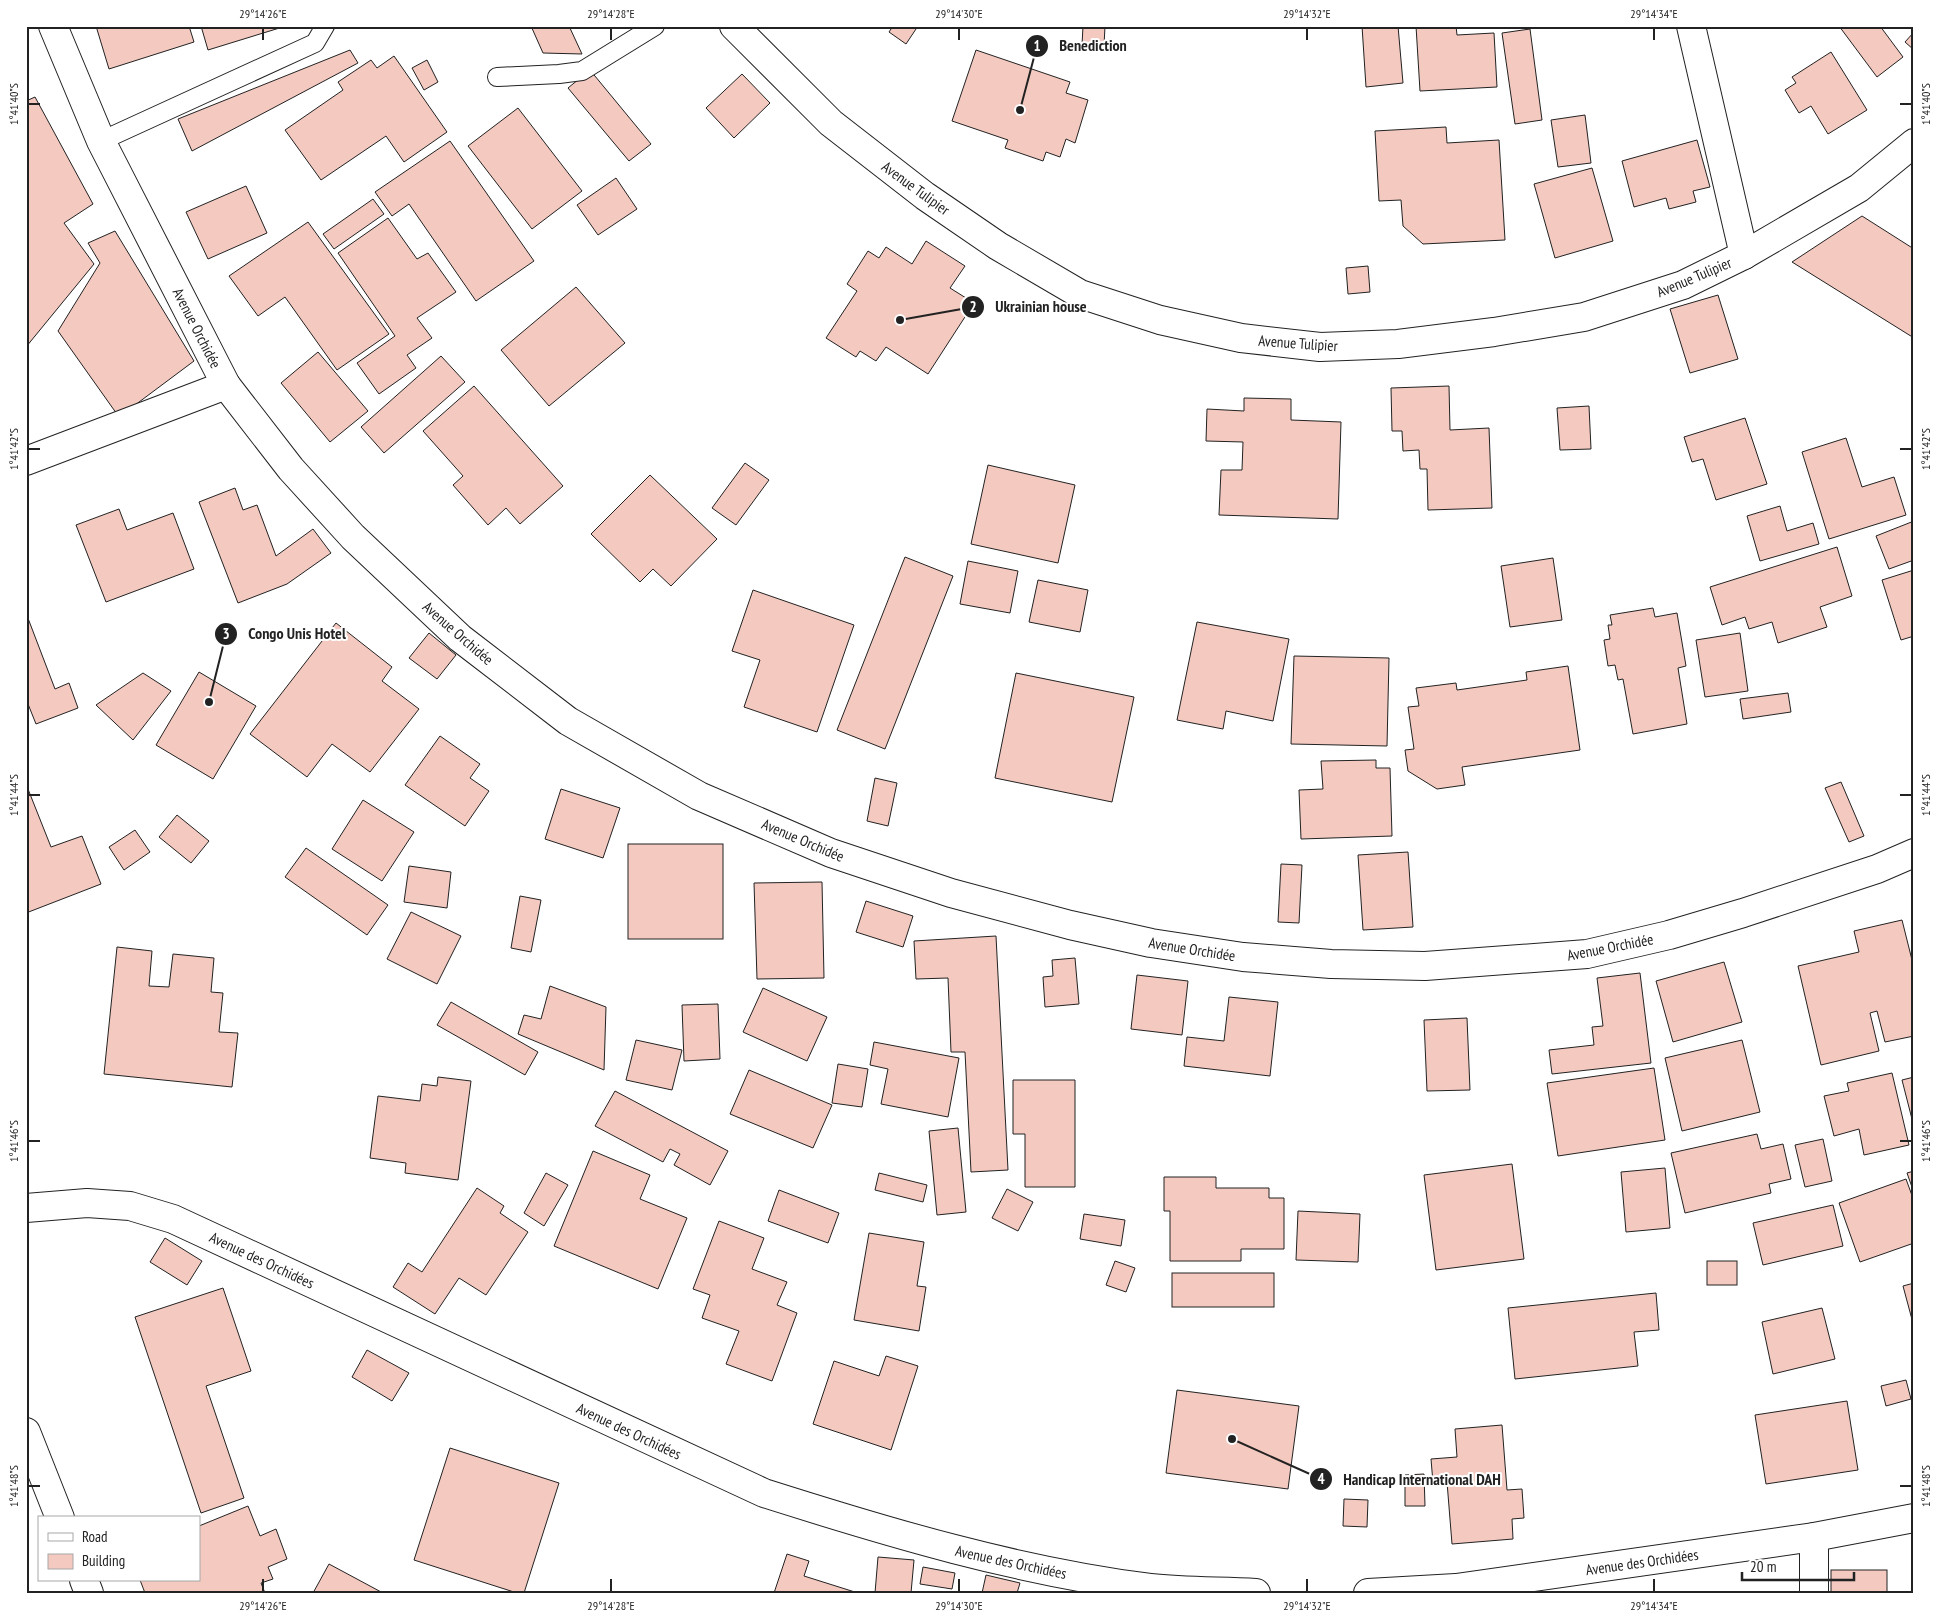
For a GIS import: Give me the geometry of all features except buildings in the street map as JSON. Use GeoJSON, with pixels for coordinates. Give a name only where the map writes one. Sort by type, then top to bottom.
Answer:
{"type":"FeatureCollection","features":[{"type":"Feature","properties":{"kind":"street","name":"Avenue Orchidée"},"geometry":{"type":"LineString","coordinates":[[54,26],[101,141],[226,384],[292,469],[353,537],[460,638],[568,720],[699,796],[830,853],[951,894],[1070,925],[1151,943],[1243,957],[1321,964],[1425,966],[1588,954],[1660,937],[1779,902],[1877,869],[1914,852]]}},
{"type":"Feature","properties":{"kind":"street","name":"Avenue Tulipier"},"geometry":{"type":"LineString","coordinates":[[734,26],[830,123],[925,196],[998,246],[1080,294],[1160,320],[1241,338],[1320,347],[1398,344],[1494,332],[1584,317],[1683,285],[1744,255],[1859,188],[1907,157]]}},
{"type":"Feature","properties":{"kind":"street"},"geometry":{"type":"LineString","coordinates":[[1691,26],[1744,255]]}},
{"type":"Feature","properties":{"kind":"street"},"geometry":{"type":"LineString","coordinates":[[26,461],[226,384]]}},
{"type":"Feature","properties":{"kind":"street","name":"Avenue des Orchidées"},"geometry":{"type":"LineString","coordinates":[[26,1208],[87,1203],[130,1206],[173,1219],[764,1493],[859,1524],[965,1553],[1064,1574],[1151,1588],[1256,1593]]}},
{"type":"Feature","properties":{"kind":"street"},"geometry":{"type":"LineString","coordinates":[[26,1432],[59,1516]]}},
{"type":"Feature","properties":{"kind":"street","name":"Avenue des Orchidées"},"geometry":{"type":"LineString","coordinates":[[1368,1593],[1456,1588],[1814,1537],[1914,1518]]}},
{"type":"Feature","properties":{"kind":"street"},"geometry":{"type":"LineString","coordinates":[[1814,1537],[1814,1593]]}},
{"type":"Feature","properties":{"kind":"lane"},"geometry":{"type":"LineString","coordinates":[[101,141],[315,43],[325,26]]}},
{"type":"Feature","properties":{"kind":"lane"},"geometry":{"type":"LineString","coordinates":[[498,77],[582,71],[655,26]]}},
{"type":"Feature","properties":{"kind":"place","name":"Benediction"},"geometry":{"type":"Point","coordinates":[1020,110]}},
{"type":"Feature","properties":{"kind":"place","name":"Ukrainian house"},"geometry":{"type":"Point","coordinates":[900,320]}},
{"type":"Feature","properties":{"kind":"place","name":"Congo Unis Hotel"},"geometry":{"type":"Point","coordinates":[209,702]}},
{"type":"Feature","properties":{"kind":"place","name":"Handicap International DAH"},"geometry":{"type":"Point","coordinates":[1232,1439]}}]}
